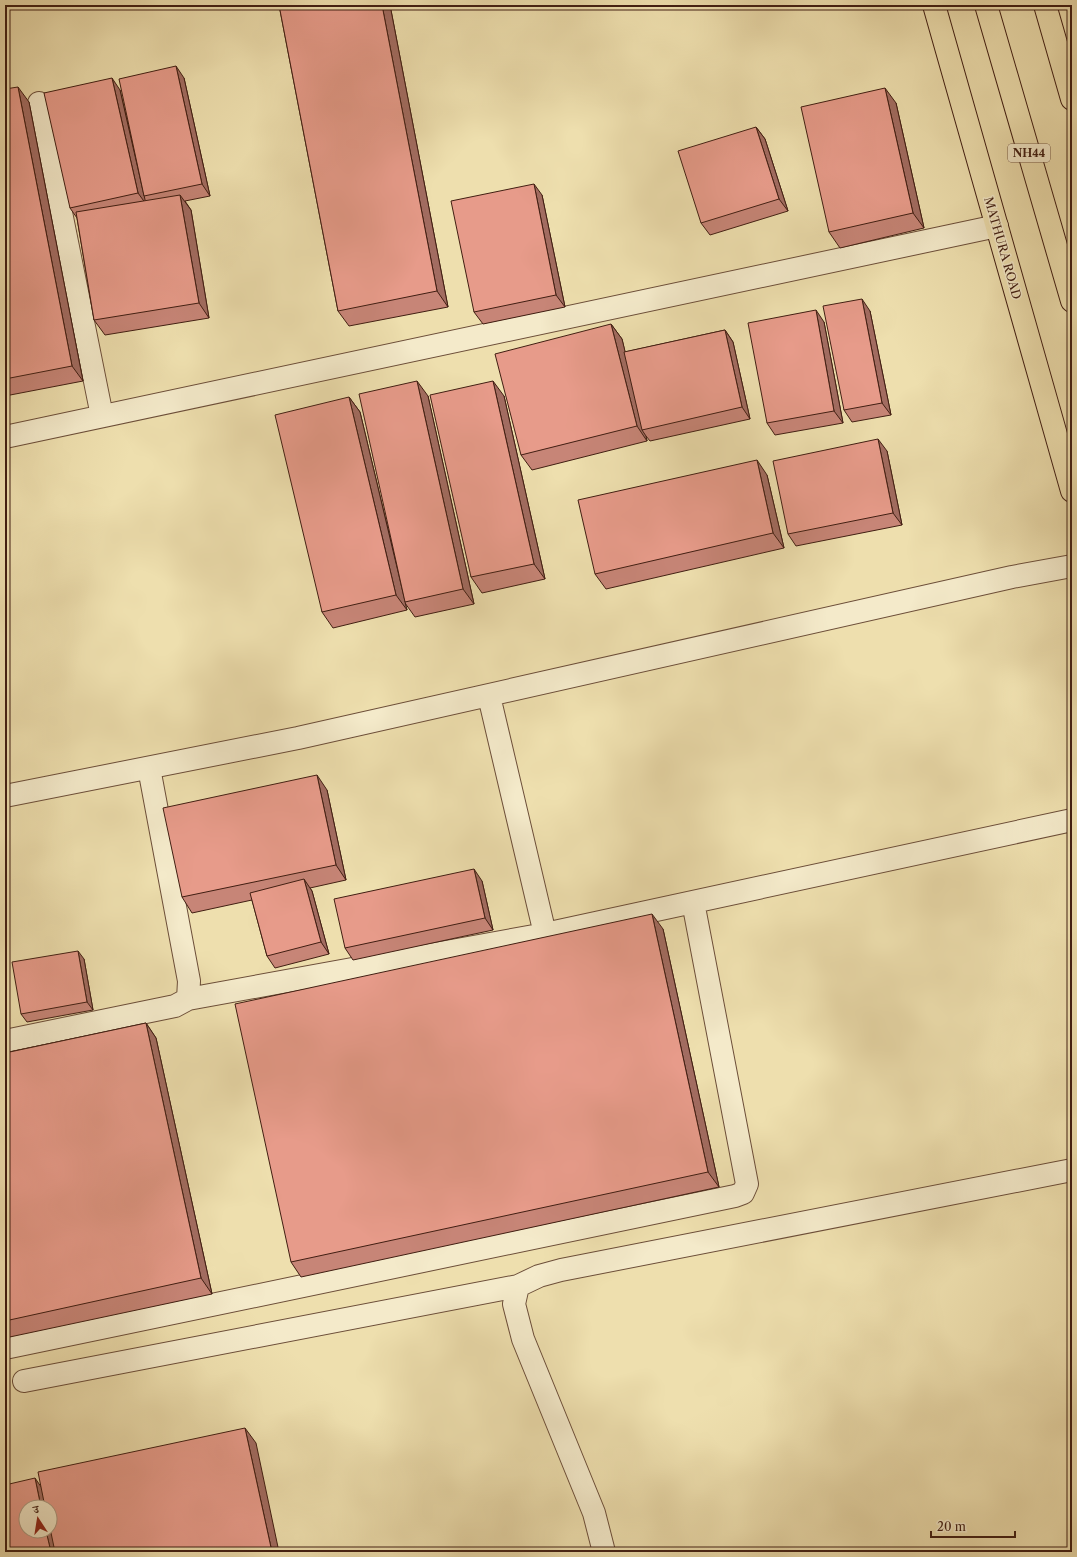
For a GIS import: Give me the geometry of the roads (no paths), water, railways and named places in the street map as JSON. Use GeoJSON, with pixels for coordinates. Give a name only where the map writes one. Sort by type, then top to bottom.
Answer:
{"type":"FeatureCollection","features":[{"type":"Feature","properties":{"kind":"main road","name":"MATHURA ROAD"},"geometry":{"type":"LineString","coordinates":[[934,5],[1072,491]]}},
{"type":"Feature","properties":{"kind":"main road","name":"NH44"},"geometry":{"type":"LineString","coordinates":[[986,5],[1072,301]]}},
{"type":"Feature","properties":{"kind":"main road"},"geometry":{"type":"LineString","coordinates":[[1045,5],[1072,99]]}},
{"type":"Feature","properties":{"kind":"lane"},"geometry":{"type":"LineString","coordinates":[[40,103],[102,416]]}},
{"type":"Feature","properties":{"kind":"lane"},"geometry":{"type":"LineString","coordinates":[[5,437],[997,226]]}},
{"type":"Feature","properties":{"kind":"lane"},"geometry":{"type":"LineString","coordinates":[[5,796],[298,738],[1012,577],[1072,566]]}},
{"type":"Feature","properties":{"kind":"lane"},"geometry":{"type":"LineString","coordinates":[[489,696],[545,934]]}},
{"type":"Feature","properties":{"kind":"lane"},"geometry":{"type":"LineString","coordinates":[[149,768],[189,981],[188,999]]}},
{"type":"Feature","properties":{"kind":"lane"},"geometry":{"type":"LineString","coordinates":[[5,1041],[175,1006],[188,999],[545,934],[1072,820]]}},
{"type":"Feature","properties":{"kind":"lane"},"geometry":{"type":"LineString","coordinates":[[5,1348],[735,1196],[743,1193],[747,1184],[692,902]]}},
{"type":"Feature","properties":{"kind":"lane"},"geometry":{"type":"LineString","coordinates":[[24,1381],[518,1286],[539,1276],[561,1270],[1072,1170]]}},
{"type":"Feature","properties":{"kind":"lane"},"geometry":{"type":"LineString","coordinates":[[518,1286],[514,1304],[523,1339],[594,1513],[604,1552]]}}]}
